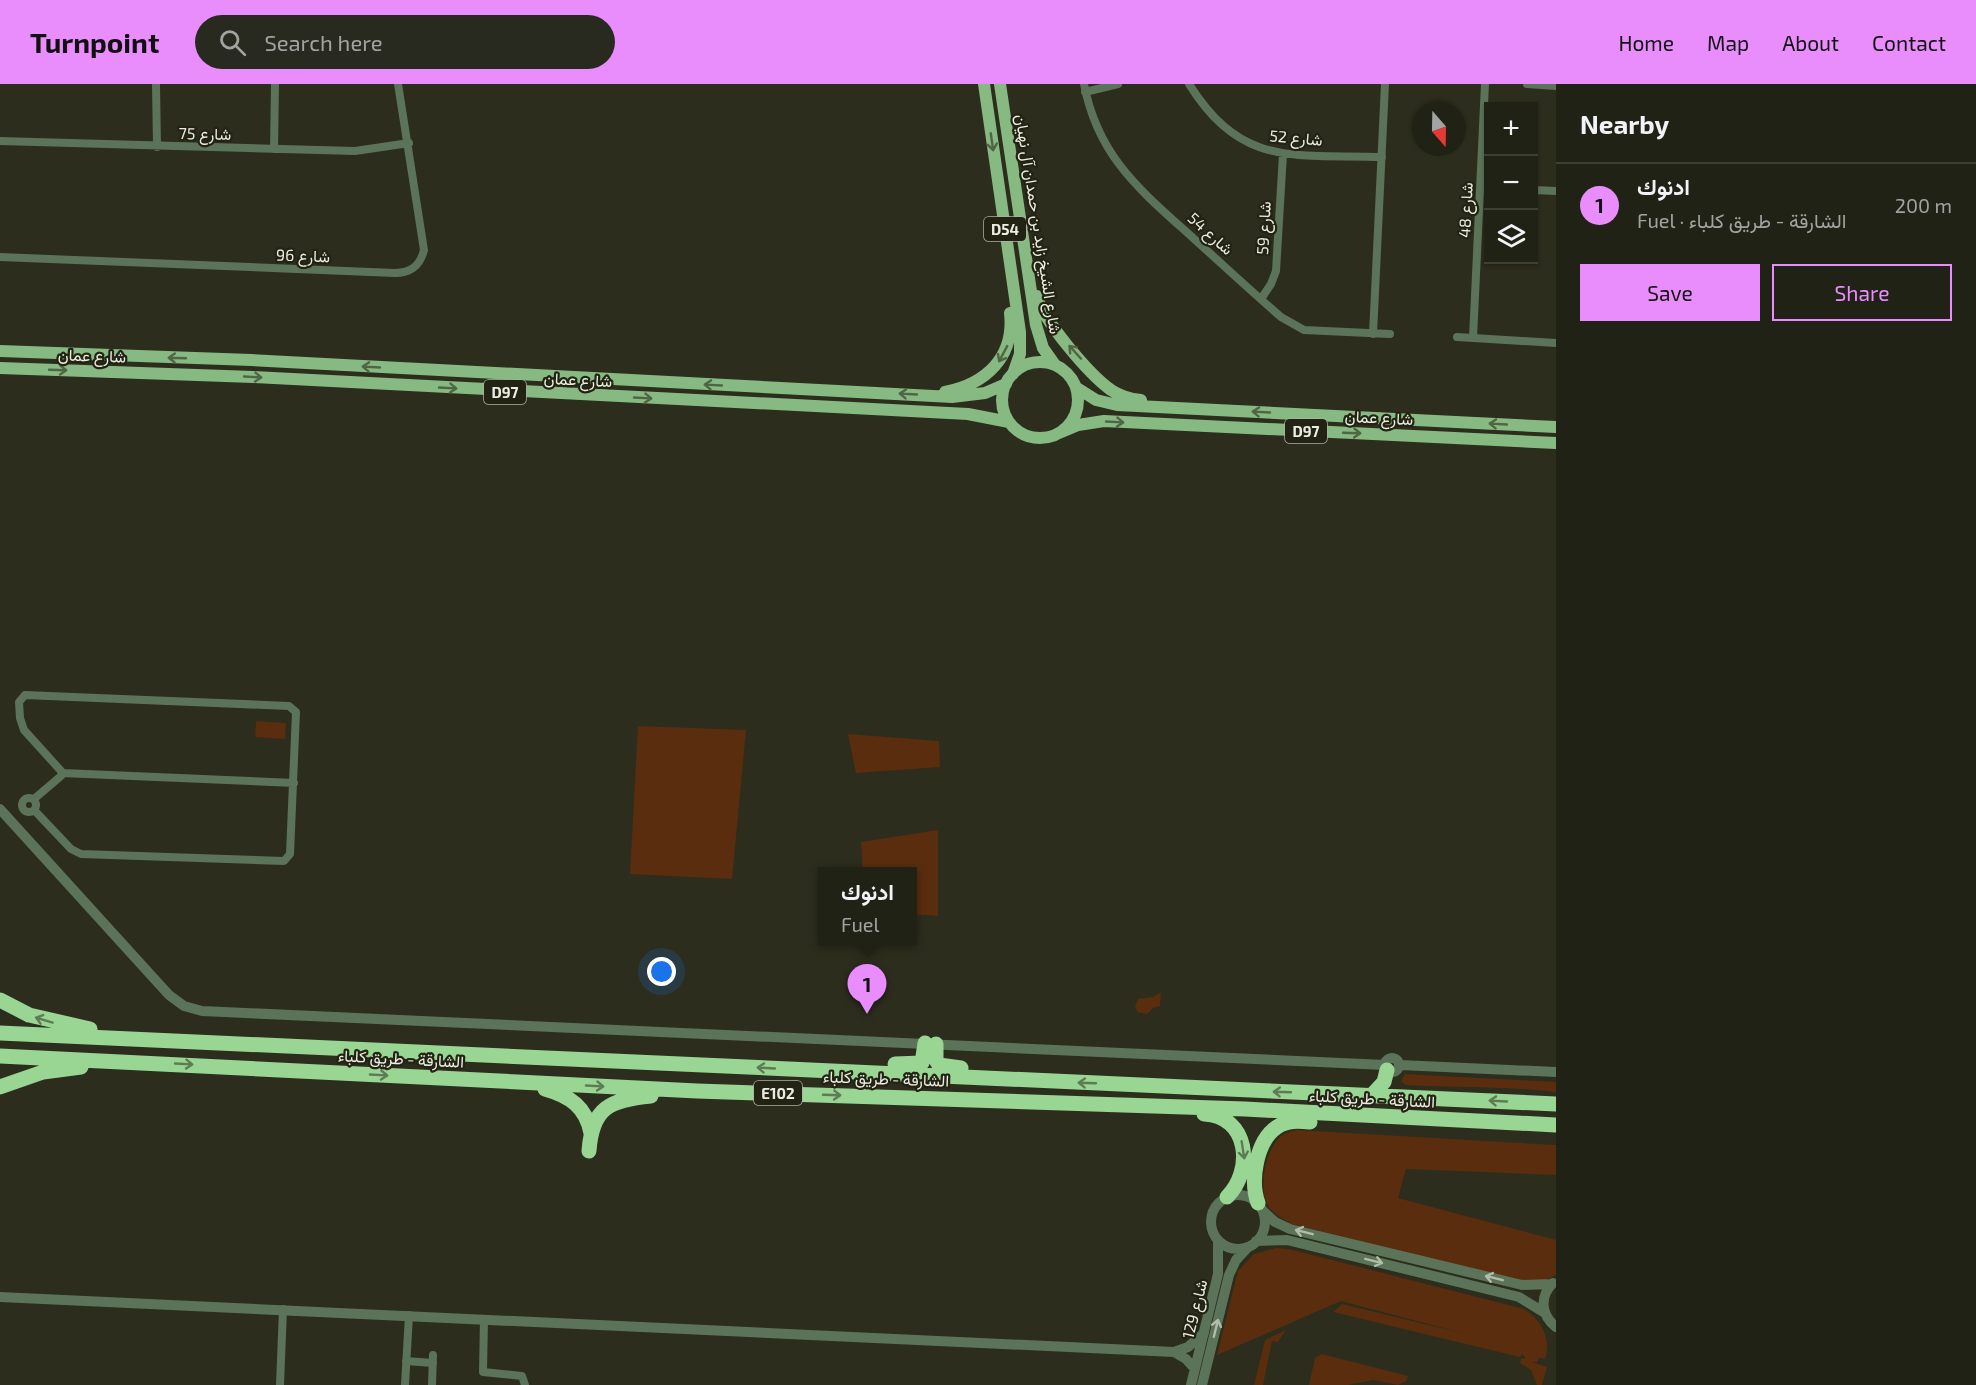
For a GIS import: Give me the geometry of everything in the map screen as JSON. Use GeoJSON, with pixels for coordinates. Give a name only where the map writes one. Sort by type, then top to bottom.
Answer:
{"type":"FeatureCollection","features":[{"type":"Feature","properties":{"kind":"highway"},"geometry":{"type":"LineString","coordinates":[[0,1000],[29,1015],[56,1023],[108,1033],[121,1039]]}},
{"type":"Feature","properties":{"kind":"highway","name":"الشارقة - طريق كلباء"},"geometry":{"type":"LineString","coordinates":[[0,1033],[1556,1104]]}},
{"type":"Feature","properties":{"kind":"highway"},"geometry":{"type":"LineString","coordinates":[[799,1070],[826,1063],[920,1064],[931,1044]]}},
{"type":"Feature","properties":{"kind":"highway"},"geometry":{"type":"LineString","coordinates":[[931,1044],[936,1060],[942,1066],[1029,1073],[1055,1082]]}},
{"type":"Feature","properties":{"kind":"highway","name":"الشارقة - طريق كلباء"},"geometry":{"type":"LineString","coordinates":[[0,1056],[697,1091],[995,1100],[1556,1125]]}},
{"type":"Feature","properties":{"kind":"highway"},"geometry":{"type":"LineString","coordinates":[[0,1087],[44,1072],[148,1062]]}},
{"type":"Feature","properties":{"kind":"highway"},"geometry":{"type":"LineString","coordinates":[[1371,1095],[1380,1087],[1392,1068]]}},
{"type":"Feature","properties":{"kind":"highway"},"geometry":{"type":"LineString","coordinates":[[1392,1068],[1397,1086],[1407,1097]]}},
{"type":"Feature","properties":{"kind":"highway"},"geometry":{"type":"LineString","coordinates":[[512,1082],[548,1090],[578,1104],[588,1120],[591,1133]]}},
{"type":"Feature","properties":{"kind":"highway"},"geometry":{"type":"LineString","coordinates":[[589,1151],[595,1119],[600,1113],[623,1100],[697,1091]]}},
{"type":"Feature","properties":{"kind":"highway"},"geometry":{"type":"LineString","coordinates":[[995,1100],[1029,1105],[1216,1116],[1236,1130],[1245,1155],[1239,1182],[1227,1197]]}},
{"type":"Feature","properties":{"kind":"highway"},"geometry":{"type":"LineString","coordinates":[[1260,1207],[1254,1182],[1261,1152],[1270,1133],[1286,1123],[1295,1121],[1466,1129],[1494,1122]]}},
{"type":"Feature","properties":{"kind":"main road","name":"شارع الشيخ زايد بن حمدان آل نهيان"},"geometry":{"type":"LineString","coordinates":[[984,84],[1021,340],[1020,354],[1009,379]]}},
{"type":"Feature","properties":{"kind":"main road","name":"شارع الشيخ زايد بن حمدان آل نهيان"},"geometry":{"type":"LineString","coordinates":[[1000,84],[1038,333],[1043,348],[1055,365]]}},
{"type":"Feature","properties":{"kind":"main road"},"geometry":{"type":"LineString","coordinates":[[1027,265],[1033,272],[1038,300],[1046,318],[1105,385],[1129,398],[1162,402],[1177,408]]}},
{"type":"Feature","properties":{"kind":"main road"},"geometry":{"type":"LineString","coordinates":[[934,396],[969,386],[998,363],[1011,333],[1008,286],[1012,277]]}},
{"type":"Feature","properties":{"kind":"main road","name":"شارع عمان"},"geometry":{"type":"LineString","coordinates":[[0,351],[251,360],[934,396],[975,396],[1009,379]]}},
{"type":"Feature","properties":{"kind":"main road"},"geometry":{"type":"LineString","coordinates":[[1032,363],[1055,365],[1072,378],[1077,388],[1079,401],[1076,414],[1069,425],[1059,433],[1037,438],[1026,435],[1009,422],[1002,404],[1009,379],[1032,363]]}},
{"type":"Feature","properties":{"kind":"main road","name":"شارع عمان"},"geometry":{"type":"LineString","coordinates":[[0,368],[253,377],[968,414],[1009,422]]}},
{"type":"Feature","properties":{"kind":"main road","name":"شارع عمان"},"geometry":{"type":"LineString","coordinates":[[1077,388],[1089,397],[1110,404],[1556,427]]}},
{"type":"Feature","properties":{"kind":"main road","name":"شارع عمان"},"geometry":{"type":"LineString","coordinates":[[1059,433],[1078,425],[1104,421],[1556,443]]}},
{"type":"Feature","properties":{"kind":"street"},"geometry":{"type":"LineString","coordinates":[[156,84],[156,147]]}},
{"type":"Feature","properties":{"kind":"street"},"geometry":{"type":"LineString","coordinates":[[274,149],[275,84]]}},
{"type":"Feature","properties":{"kind":"street","name":"شارع 96"},"geometry":{"type":"LineString","coordinates":[[0,258],[403,273],[418,265],[424,250],[398,84]]}},
{"type":"Feature","properties":{"kind":"street"},"geometry":{"type":"LineString","coordinates":[[1085,88],[1118,84]]}},
{"type":"Feature","properties":{"kind":"street"},"geometry":{"type":"LineString","coordinates":[[1372,334],[1385,84]]}},
{"type":"Feature","properties":{"kind":"street","name":"شارع 48"},"geometry":{"type":"LineString","coordinates":[[1485,84],[1485,156]]}},
{"type":"Feature","properties":{"kind":"street"},"geometry":{"type":"LineString","coordinates":[[1527,84],[1550,85]]}},
{"type":"Feature","properties":{"kind":"street","name":"شارع 52"},"geometry":{"type":"LineString","coordinates":[[1191,87],[1217,123],[1236,138],[1258,148],[1282,154],[1382,157]]}},
{"type":"Feature","properties":{"kind":"street","name":"شارع 54"},"geometry":{"type":"LineString","coordinates":[[1085,88],[1100,135],[1133,183],[1281,317],[1304,330],[1390,334]]}},
{"type":"Feature","properties":{"kind":"street","name":"شارع 75"},"geometry":{"type":"LineString","coordinates":[[0,141],[354,151],[409,143]]}},
{"type":"Feature","properties":{"kind":"street","name":"شارع 59"},"geometry":{"type":"LineString","coordinates":[[1261,299],[1276,271],[1282,154]]}},
{"type":"Feature","properties":{"kind":"street"},"geometry":{"type":"LineString","coordinates":[[1538,190],[1556,191]]}},
{"type":"Feature","properties":{"kind":"street","name":"شارع 48"},"geometry":{"type":"LineString","coordinates":[[1473,338],[1484,199]]}},
{"type":"Feature","properties":{"kind":"street"},"geometry":{"type":"LineString","coordinates":[[1457,337],[1556,343]]}},
{"type":"Feature","properties":{"kind":"street"},"geometry":{"type":"LineString","coordinates":[[34,811],[71,849],[81,854],[281,862],[290,854],[297,715],[290,706],[25,695],[19,702],[22,727],[62,773]]}},
{"type":"Feature","properties":{"kind":"street"},"geometry":{"type":"LineString","coordinates":[[11,821],[24,810],[24,800],[34,799],[62,773],[294,783]]}},
{"type":"Feature","properties":{"kind":"street"},"geometry":{"type":"LineString","coordinates":[[24,810],[29,813],[34,811],[37,804],[34,799]]}},
{"type":"Feature","properties":{"kind":"street"},"geometry":{"type":"LineString","coordinates":[[0,809],[169,995],[193,1009],[1392,1068],[1556,1072]]}},
{"type":"Feature","properties":{"kind":"street"},"geometry":{"type":"LineString","coordinates":[[1554,1283],[1522,1285],[1290,1229],[1275,1222],[1243,1195],[1227,1197],[1219,1202],[1211,1216],[1212,1232],[1218,1240],[1235,1248],[1272,1239],[1287,1240],[1485,1288],[1519,1297],[1545,1313],[1556,1326]]}},
{"type":"Feature","properties":{"kind":"street"},"geometry":{"type":"LineString","coordinates":[[1252,1244],[1264,1227],[1260,1207]]}},
{"type":"Feature","properties":{"kind":"street","name":"شارع 129"},"geometry":{"type":"LineString","coordinates":[[1191,1385],[1218,1274],[1218,1240]]}},
{"type":"Feature","properties":{"kind":"street","name":"شارع 129"},"geometry":{"type":"LineString","coordinates":[[1202,1385],[1229,1275],[1236,1260],[1252,1244]]}},
{"type":"Feature","properties":{"kind":"street"},"geometry":{"type":"LineString","coordinates":[[1545,1313],[1544,1298],[1554,1283]]}},
{"type":"Feature","properties":{"kind":"street"},"geometry":{"type":"LineString","coordinates":[[0,1297],[1174,1352],[1194,1343],[1204,1333]]}},
{"type":"Feature","properties":{"kind":"street"},"geometry":{"type":"LineString","coordinates":[[280,1385],[284,1309]]}},
{"type":"Feature","properties":{"kind":"street"},"geometry":{"type":"LineString","coordinates":[[405,1385],[409,1316]]}},
{"type":"Feature","properties":{"kind":"street"},"geometry":{"type":"LineString","coordinates":[[484,1319],[483,1372],[522,1376],[525,1385]]}},
{"type":"Feature","properties":{"kind":"street"},"geometry":{"type":"LineString","coordinates":[[1174,1352],[1186,1359],[1195,1369]]}},
{"type":"Feature","properties":{"kind":"street"},"geometry":{"type":"LineString","coordinates":[[406,1361],[433,1359],[432,1385]]}},
{"type":"Feature","properties":{"kind":"shaded area"},"geometry":{"type":"Polygon","coordinates":[[[256,721],[286,723],[285,739],[255,737],[256,721]]]}},
{"type":"Feature","properties":{"kind":"shaded area"},"geometry":{"type":"Polygon","coordinates":[[[638,726],[746,730],[732,879],[630,874],[638,726]]]}},
{"type":"Feature","properties":{"kind":"shaded area"},"geometry":{"type":"Polygon","coordinates":[[[848,734],[939,741],[940,767],[856,773],[848,734]]]}},
{"type":"Feature","properties":{"kind":"shaded area"},"geometry":{"type":"Polygon","coordinates":[[[938,830],[938,916],[917,914],[917,867],[863,867],[861,842],[938,830]]]}},
{"type":"Feature","properties":{"kind":"shaded area"},"geometry":{"type":"Polygon","coordinates":[[[1161,992],[1160,1006],[1153,1008],[1147,1014],[1138,1012],[1135,1007],[1138,999],[1153,997],[1161,992]]]}},
{"type":"Feature","properties":{"kind":"shaded area"},"geometry":{"type":"Polygon","coordinates":[[[1405,1074],[1556,1082],[1556,1092],[1406,1085],[1401,1081],[1405,1074]]]}},
{"type":"Feature","properties":{"kind":"shaded area"},"geometry":{"type":"Polygon","coordinates":[[[1296,1130],[1556,1145],[1556,1175],[1406,1169],[1398,1198],[1556,1240],[1556,1275],[1543,1281],[1513,1280],[1292,1224],[1274,1213],[1267,1204],[1264,1178],[1267,1160],[1275,1143],[1282,1136],[1296,1130]]]}},
{"type":"Feature","properties":{"kind":"shaded area"},"geometry":{"type":"Polygon","coordinates":[[[1276,1248],[1289,1249],[1524,1309],[1540,1324],[1546,1337],[1545,1359],[1539,1358],[1537,1362],[1532,1362],[1547,1367],[1542,1385],[1537,1385],[1531,1370],[1520,1363],[1521,1358],[1526,1359],[1522,1354],[1520,1357],[1333,1312],[1342,1304],[1466,1334],[1341,1301],[1217,1355],[1238,1271],[1254,1254],[1276,1248]]]}},
{"type":"Feature","properties":{"kind":"shaded area"},"geometry":{"type":"Polygon","coordinates":[[[1286,1330],[1278,1342],[1272,1341],[1263,1385],[1254,1385],[1265,1340],[1286,1330]]]}},
{"type":"Feature","properties":{"kind":"shaded area"},"geometry":{"type":"Polygon","coordinates":[[[1322,1354],[1408,1376],[1406,1381],[1398,1385],[1373,1380],[1348,1385],[1309,1385],[1315,1358],[1322,1354]]]}},
{"type":"Feature","properties":{"kind":"place","name":"ادنوك"},"geometry":{"type":"Point","coordinates":[867,1014]}}]}
